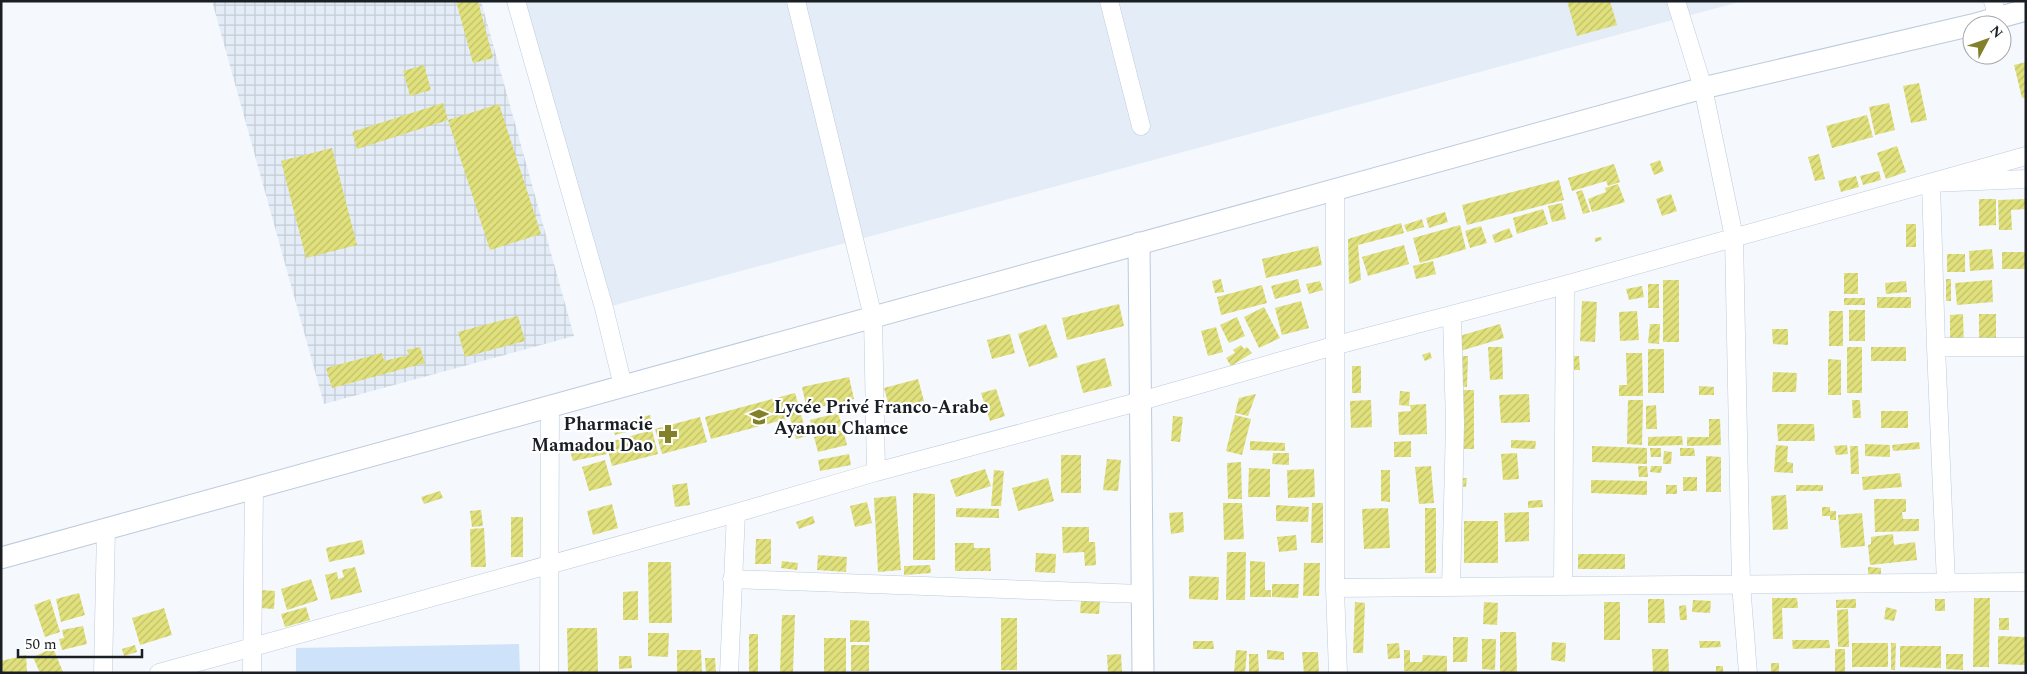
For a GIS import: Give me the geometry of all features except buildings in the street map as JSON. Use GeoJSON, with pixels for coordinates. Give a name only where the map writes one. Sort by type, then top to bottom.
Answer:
{"type":"FeatureCollection","features":[{"type":"Feature","properties":{"kind":"street"},"geometry":{"type":"LineString","coordinates":[[516,1],[604,308],[623,386]]}},
{"type":"Feature","properties":{"kind":"street"},"geometry":{"type":"LineString","coordinates":[[796,1],[873,317],[876,472]]}},
{"type":"Feature","properties":{"kind":"street"},"geometry":{"type":"LineString","coordinates":[[1109,1],[1141,126]]}},
{"type":"Feature","properties":{"kind":"street"},"geometry":{"type":"LineString","coordinates":[[1676,1],[1703,88],[1734,237],[1741,584],[1748,673]]}},
{"type":"Feature","properties":{"kind":"street"},"geometry":{"type":"LineString","coordinates":[[1996,10],[2026,10]]}},
{"type":"Feature","properties":{"kind":"street"},"geometry":{"type":"LineString","coordinates":[[1,558],[1703,88],[1962,27]]}},
{"type":"Feature","properties":{"kind":"street"},"geometry":{"type":"LineString","coordinates":[[159,673],[736,513],[876,472],[1565,285],[2026,156]]}},
{"type":"Feature","properties":{"kind":"street"},"geometry":{"type":"LineString","coordinates":[[1931,182],[2026,179]]}},
{"type":"Feature","properties":{"kind":"street"},"geometry":{"type":"LineString","coordinates":[[1931,182],[1946,583]]}},
{"type":"Feature","properties":{"kind":"street"},"geometry":{"type":"LineString","coordinates":[[1335,189],[1338,673]]}},
{"type":"Feature","properties":{"kind":"street"},"geometry":{"type":"LineString","coordinates":[[1139,243],[1143,673]]}},
{"type":"Feature","properties":{"kind":"street"},"geometry":{"type":"LineString","coordinates":[[1564,586],[1565,285]]}},
{"type":"Feature","properties":{"kind":"street"},"geometry":{"type":"LineString","coordinates":[[1451,587],[1455,424],[1452,315]]}},
{"type":"Feature","properties":{"kind":"street"},"geometry":{"type":"LineString","coordinates":[[1936,347],[2026,347]]}},
{"type":"Feature","properties":{"kind":"street"},"geometry":{"type":"LineString","coordinates":[[549,673],[550,406]]}},
{"type":"Feature","properties":{"kind":"street"},"geometry":{"type":"LineString","coordinates":[[252,673],[254,488]]}},
{"type":"Feature","properties":{"kind":"street"},"geometry":{"type":"LineString","coordinates":[[729,673],[736,513]]}},
{"type":"Feature","properties":{"kind":"street"},"geometry":{"type":"LineString","coordinates":[[103,673],[106,529]]}},
{"type":"Feature","properties":{"kind":"street"},"geometry":{"type":"LineString","coordinates":[[732,579],[1142,594]]}},
{"type":"Feature","properties":{"kind":"street"},"geometry":{"type":"LineString","coordinates":[[1336,588],[2026,582]]}},
{"type":"Feature","properties":{"kind":"shaded area"},"geometry":{"type":"Polygon","coordinates":[[[212,1],[481,1],[574,336],[324,404],[212,1]]]}},
{"type":"Feature","properties":{"kind":"shaded area"},"geometry":{"type":"Polygon","coordinates":[[[516,1],[1743,1],[604,308],[516,1]]]}},
{"type":"Feature","properties":{"kind":"shaded area"},"geometry":{"type":"Polygon","coordinates":[[[519,644],[520,673],[296,673],[296,648],[519,644]]]}},
{"type":"Feature","properties":{"kind":"place","name":"Lycée Privé Franco-Arabe Ayanou Chamce"},"geometry":{"type":"Point","coordinates":[759,417]}},
{"type":"Feature","properties":{"kind":"place","name":"Pharmacie Mamadou Dao"},"geometry":{"type":"Point","coordinates":[668,434]}}]}
